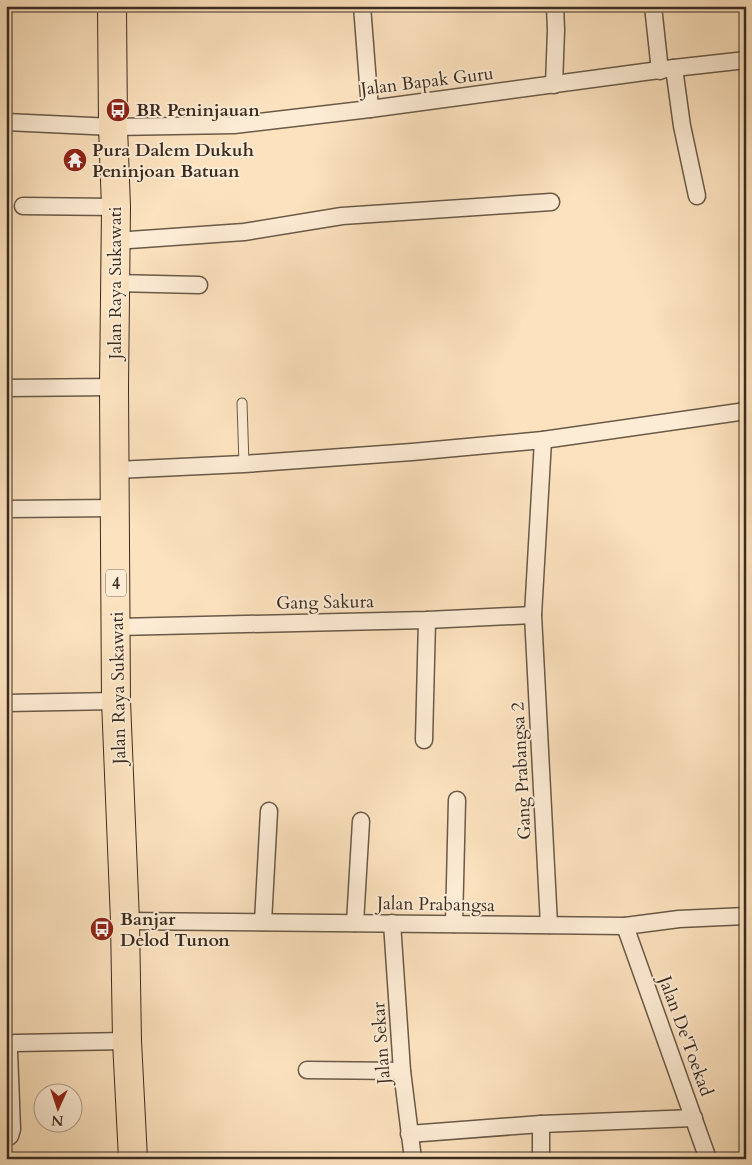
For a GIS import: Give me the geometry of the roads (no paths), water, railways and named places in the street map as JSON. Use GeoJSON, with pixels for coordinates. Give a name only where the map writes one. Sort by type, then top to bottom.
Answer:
{"type":"FeatureCollection","features":[{"type":"Feature","properties":{"kind":"highway","name":"Jalan Raya Sukawati"},"geometry":{"type":"LineString","coordinates":[[112,6],[116,207],[114,387],[116,701],[125,920],[127,1041],[133,1159]]}},
{"type":"Feature","properties":{"kind":"street"},"geometry":{"type":"LineString","coordinates":[[362,6],[370,109]]}},
{"type":"Feature","properties":{"kind":"street"},"geometry":{"type":"LineString","coordinates":[[554,6],[556,30],[554,85]]}},
{"type":"Feature","properties":{"kind":"street"},"geometry":{"type":"LineString","coordinates":[[653,6],[697,196]]}},
{"type":"Feature","properties":{"kind":"street","name":"Jalan Bapak Guru"},"geometry":{"type":"LineString","coordinates":[[6,122],[113,127],[234,125],[746,60]]}},
{"type":"Feature","properties":{"kind":"street"},"geometry":{"type":"LineString","coordinates":[[115,241],[244,232],[342,216],[551,202]]}},
{"type":"Feature","properties":{"kind":"street"},"geometry":{"type":"LineString","coordinates":[[22,206],[116,207]]}},
{"type":"Feature","properties":{"kind":"street"},"geometry":{"type":"LineString","coordinates":[[115,284],[199,285]]}},
{"type":"Feature","properties":{"kind":"street"},"geometry":{"type":"LineString","coordinates":[[6,388],[114,387]]}},
{"type":"Feature","properties":{"kind":"street"},"geometry":{"type":"LineString","coordinates":[[116,470],[244,464],[543,440],[746,411]]}},
{"type":"Feature","properties":{"kind":"street","name":"Gang Prabangsa 2"},"geometry":{"type":"LineString","coordinates":[[543,440],[533,615],[549,925]]}},
{"type":"Feature","properties":{"kind":"street"},"geometry":{"type":"LineString","coordinates":[[6,509],[116,508]]}},
{"type":"Feature","properties":{"kind":"street","name":"Gang Sakura"},"geometry":{"type":"LineString","coordinates":[[116,627],[427,620],[533,615]]}},
{"type":"Feature","properties":{"kind":"street"},"geometry":{"type":"LineString","coordinates":[[424,740],[427,620]]}},
{"type":"Feature","properties":{"kind":"street"},"geometry":{"type":"LineString","coordinates":[[6,703],[116,701]]}},
{"type":"Feature","properties":{"kind":"street"},"geometry":{"type":"LineString","coordinates":[[454,924],[457,800]]}},
{"type":"Feature","properties":{"kind":"street"},"geometry":{"type":"LineString","coordinates":[[263,922],[269,812]]}},
{"type":"Feature","properties":{"kind":"street"},"geometry":{"type":"LineString","coordinates":[[355,923],[361,821]]}},
{"type":"Feature","properties":{"kind":"street","name":"Jalan Prabangsa"},"geometry":{"type":"LineString","coordinates":[[125,920],[625,926],[680,919],[746,916]]}},
{"type":"Feature","properties":{"kind":"street","name":"Jalan Sekar"},"geometry":{"type":"LineString","coordinates":[[392,924],[402,1071],[413,1159]]}},
{"type":"Feature","properties":{"kind":"street","name":"Jalan De'Toekad"},"geometry":{"type":"LineString","coordinates":[[625,926],[708,1159]]}},
{"type":"Feature","properties":{"kind":"street"},"geometry":{"type":"LineString","coordinates":[[6,1138],[10,1136],[12,1128],[10,1046],[15,1043],[127,1041]]}},
{"type":"Feature","properties":{"kind":"street"},"geometry":{"type":"LineString","coordinates":[[308,1070],[402,1071]]}},
{"type":"Feature","properties":{"kind":"street"},"geometry":{"type":"LineString","coordinates":[[409,1134],[541,1124],[694,1118]]}},
{"type":"Feature","properties":{"kind":"street"},"geometry":{"type":"LineString","coordinates":[[541,1124],[541,1159]]}},
{"type":"Feature","properties":{"kind":"lane"},"geometry":{"type":"LineString","coordinates":[[242,403],[244,464]]}},
{"type":"Feature","properties":{"kind":"place","name":"BR Peninjauan"},"geometry":{"type":"Point","coordinates":[118,110]}},
{"type":"Feature","properties":{"kind":"place","name":"Pura Dalem Dukuh Peninjoan Batuan"},"geometry":{"type":"Point","coordinates":[75,160]}},
{"type":"Feature","properties":{"kind":"place","name":"Banjar Delod Tunon"},"geometry":{"type":"Point","coordinates":[102,929]}}]}
